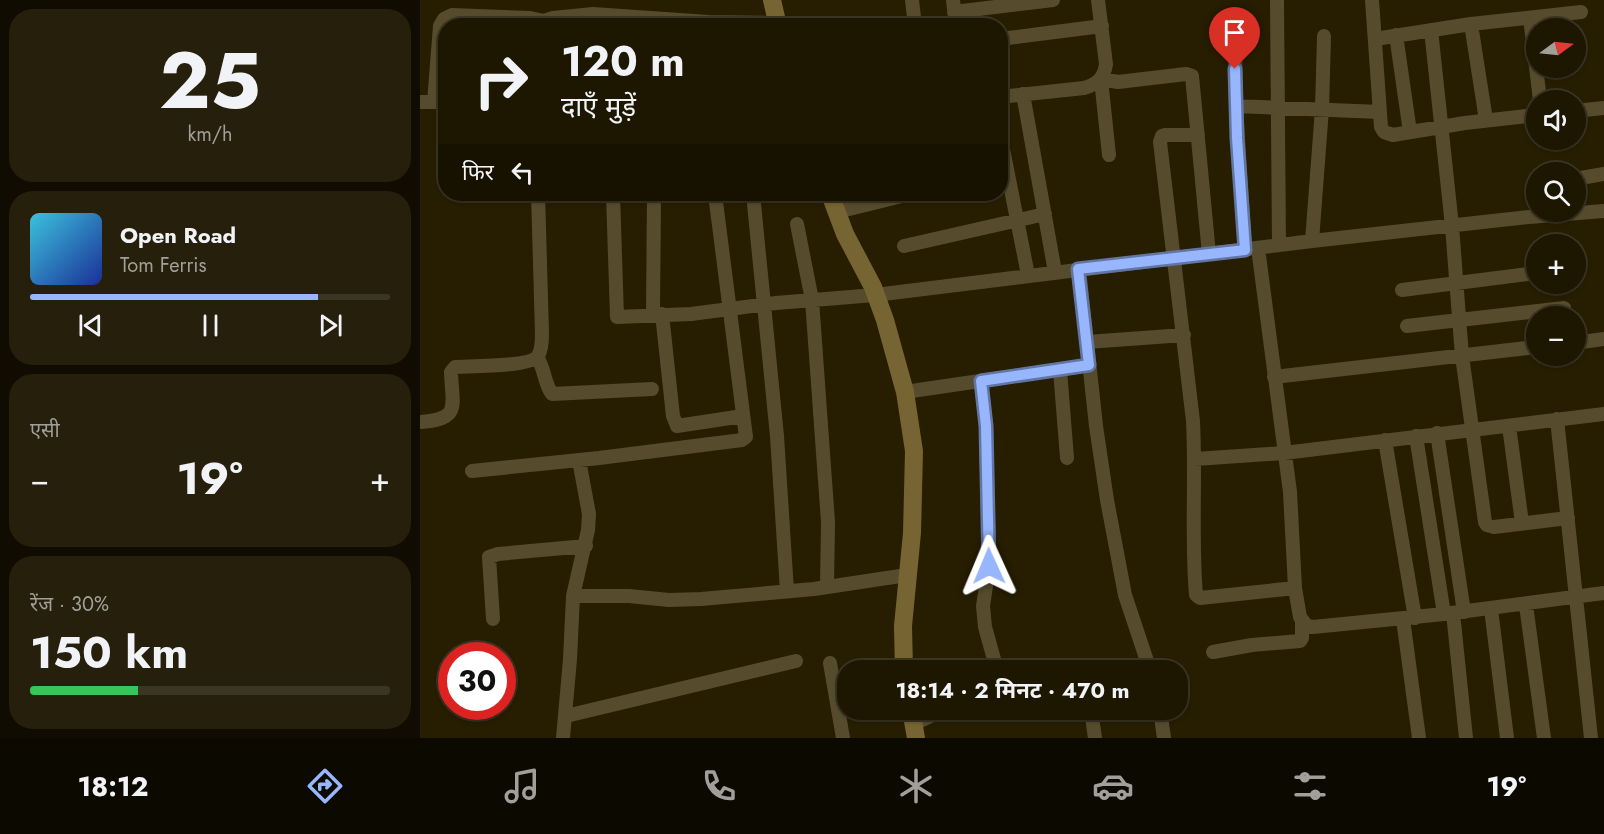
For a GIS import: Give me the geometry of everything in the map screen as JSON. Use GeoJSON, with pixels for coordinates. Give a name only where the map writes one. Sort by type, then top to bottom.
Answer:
{"type":"FeatureCollection","features":[{"type":"Feature","properties":{"kind":"street"},"geometry":{"type":"LineString","coordinates":[[772,0],[776,18]]}},
{"type":"Feature","properties":{"kind":"street"},"geometry":{"type":"LineString","coordinates":[[912,0],[914,18]]}},
{"type":"Feature","properties":{"kind":"street"},"geometry":{"type":"LineString","coordinates":[[954,13],[1053,0]]}},
{"type":"Feature","properties":{"kind":"street"},"geometry":{"type":"LineString","coordinates":[[1008,96],[1084,88],[1101,80],[1106,64],[1098,0]]}},
{"type":"Feature","properties":{"kind":"street"},"geometry":{"type":"LineString","coordinates":[[1277,0],[1280,245]]}},
{"type":"Feature","properties":{"kind":"street"},"geometry":{"type":"LineString","coordinates":[[1372,0],[1381,127],[1384,132],[1393,135],[1441,126],[1526,116]]}},
{"type":"Feature","properties":{"kind":"street"},"geometry":{"type":"LineString","coordinates":[[1530,18],[1581,12]]}},
{"type":"Feature","properties":{"kind":"street"},"geometry":{"type":"LineString","coordinates":[[559,18],[569,15],[593,14],[604,18]]}},
{"type":"Feature","properties":{"kind":"street"},"geometry":{"type":"LineString","coordinates":[[446,18],[452,15],[530,18]]}},
{"type":"Feature","properties":{"kind":"street"},"geometry":{"type":"LineString","coordinates":[[1376,39],[1471,24],[1526,18]]}},
{"type":"Feature","properties":{"kind":"street"},"geometry":{"type":"LineString","coordinates":[[1471,24],[1486,120]]}},
{"type":"Feature","properties":{"kind":"street"},"geometry":{"type":"LineString","coordinates":[[1008,38],[1102,26]]}},
{"type":"Feature","properties":{"kind":"street"},"geometry":{"type":"LineString","coordinates":[[1431,30],[1452,226],[1461,356],[1487,525],[1568,518]]}},
{"type":"Feature","properties":{"kind":"street"},"geometry":{"type":"LineString","coordinates":[[1395,35],[1410,132]]}},
{"type":"Feature","properties":{"kind":"street"},"geometry":{"type":"LineString","coordinates":[[1312,241],[1322,109],[1324,36]]}},
{"type":"Feature","properties":{"kind":"street"},"geometry":{"type":"LineString","coordinates":[[1214,652],[1252,645],[1300,642],[1302,638],[1302,622],[1294,588],[1290,492],[1274,376],[1252,249],[1236,106],[1235,42]]}},
{"type":"Feature","properties":{"kind":"street"},"geometry":{"type":"LineString","coordinates":[[1101,80],[1118,82],[1190,75],[1193,79],[1209,254]]}},
{"type":"Feature","properties":{"kind":"street"},"geometry":{"type":"LineString","coordinates":[[1101,80],[1109,155]]}},
{"type":"Feature","properties":{"kind":"street"},"geometry":{"type":"LineString","coordinates":[[1023,94],[1055,272]]}},
{"type":"Feature","properties":{"kind":"street"},"geometry":{"type":"LineString","coordinates":[[420,102],[438,102]]}},
{"type":"Feature","properties":{"kind":"street"},"geometry":{"type":"LineString","coordinates":[[1236,106],[1380,112]]}},
{"type":"Feature","properties":{"kind":"street"},"geometry":{"type":"LineString","coordinates":[[1586,110],[1604,108]]}},
{"type":"Feature","properties":{"kind":"street"},"geometry":{"type":"LineString","coordinates":[[1198,135],[1165,135],[1160,138],[1172,258],[1184,335],[1193,421],[1195,459],[1192,485],[1196,592],[1198,597],[1294,588]]}},
{"type":"Feature","properties":{"kind":"street"},"geometry":{"type":"LineString","coordinates":[[1586,177],[1604,174]]}},
{"type":"Feature","properties":{"kind":"street"},"geometry":{"type":"LineString","coordinates":[[1008,185],[1028,275]]}},
{"type":"Feature","properties":{"kind":"street"},"geometry":{"type":"LineString","coordinates":[[420,422],[439,421],[451,413],[453,406],[451,372],[455,367],[531,361],[537,357],[541,349],[542,333],[538,201]]}},
{"type":"Feature","properties":{"kind":"street"},"geometry":{"type":"LineString","coordinates":[[613,201],[617,317],[729,310],[875,295],[1312,241],[1604,211]]}},
{"type":"Feature","properties":{"kind":"street"},"geometry":{"type":"LineString","coordinates":[[654,201],[658,314],[673,416],[677,426],[743,416]]}},
{"type":"Feature","properties":{"kind":"street"},"geometry":{"type":"LineString","coordinates":[[471,471],[742,440],[746,437],[716,201]]}},
{"type":"Feature","properties":{"kind":"street"},"geometry":{"type":"LineString","coordinates":[[754,201],[777,436],[787,591]]}},
{"type":"Feature","properties":{"kind":"street"},"geometry":{"type":"LineString","coordinates":[[833,201],[845,234],[885,320],[905,392],[914,451],[912,533],[903,626],[904,660]]}},
{"type":"Feature","properties":{"kind":"street"},"geometry":{"type":"LineString","coordinates":[[837,212],[882,201]]}},
{"type":"Feature","properties":{"kind":"street"},"geometry":{"type":"LineString","coordinates":[[904,246],[1045,214]]}},
{"type":"Feature","properties":{"kind":"street"},"geometry":{"type":"LineString","coordinates":[[797,224],[812,300],[828,522],[827,586]]}},
{"type":"Feature","properties":{"kind":"street"},"geometry":{"type":"LineString","coordinates":[[1078,269],[1107,500],[1125,596],[1147,660]]}},
{"type":"Feature","properties":{"kind":"street"},"geometry":{"type":"LineString","coordinates":[[1402,290],[1526,274]]}},
{"type":"Feature","properties":{"kind":"street"},"geometry":{"type":"LineString","coordinates":[[1407,326],[1526,312]]}},
{"type":"Feature","properties":{"kind":"street"},"geometry":{"type":"LineString","coordinates":[[1087,342],[1184,335]]}},
{"type":"Feature","properties":{"kind":"street"},"geometry":{"type":"LineString","coordinates":[[1586,341],[1604,339]]}},
{"type":"Feature","properties":{"kind":"street"},"geometry":{"type":"LineString","coordinates":[[1274,376],[1526,348]]}},
{"type":"Feature","properties":{"kind":"street"},"geometry":{"type":"LineString","coordinates":[[537,357],[543,367],[549,391],[552,394],[652,389]]}},
{"type":"Feature","properties":{"kind":"street"},"geometry":{"type":"LineString","coordinates":[[905,392],[1089,365]]}},
{"type":"Feature","properties":{"kind":"street"},"geometry":{"type":"LineString","coordinates":[[1060,370],[1067,458]]}},
{"type":"Feature","properties":{"kind":"street"},"geometry":{"type":"LineString","coordinates":[[981,381],[986,426],[989,566],[983,606],[985,627],[994,660]]}},
{"type":"Feature","properties":{"kind":"street"},"geometry":{"type":"LineString","coordinates":[[1195,459],[1284,453],[1604,414]]}},
{"type":"Feature","properties":{"kind":"street"},"geometry":{"type":"LineString","coordinates":[[1557,419],[1591,738]]}},
{"type":"Feature","properties":{"kind":"street"},"geometry":{"type":"LineString","coordinates":[[1509,426],[1522,523]]}},
{"type":"Feature","properties":{"kind":"street"},"geometry":{"type":"LineString","coordinates":[[1437,433],[1466,738]]}},
{"type":"Feature","properties":{"kind":"street"},"geometry":{"type":"LineString","coordinates":[[1416,436],[1454,613]]}},
{"type":"Feature","properties":{"kind":"street"},"geometry":{"type":"LineString","coordinates":[[1385,440],[1409,618],[1419,738]]}},
{"type":"Feature","properties":{"kind":"street"},"geometry":{"type":"LineString","coordinates":[[562,738],[566,717],[573,596],[585,546],[589,514],[579,460]]}},
{"type":"Feature","properties":{"kind":"street"},"geometry":{"type":"LineString","coordinates":[[493,619],[489,557],[498,554],[585,546]]}},
{"type":"Feature","properties":{"kind":"street"},"geometry":{"type":"LineString","coordinates":[[573,596],[629,596],[669,600],[787,591],[907,575]]}},
{"type":"Feature","properties":{"kind":"street"},"geometry":{"type":"LineString","coordinates":[[1302,622],[1313,627],[1409,618],[1526,605],[1604,593]]}},
{"type":"Feature","properties":{"kind":"street"},"geometry":{"type":"LineString","coordinates":[[1526,605],[1544,738]]}},
{"type":"Feature","properties":{"kind":"street"},"geometry":{"type":"LineString","coordinates":[[1491,609],[1507,738]]}},
{"type":"Feature","properties":{"kind":"street"},"geometry":{"type":"LineString","coordinates":[[566,717],[796,662]]}},
{"type":"Feature","properties":{"kind":"street"},"geometry":{"type":"LineString","coordinates":[[831,663],[843,738]]}},
{"type":"Feature","properties":{"kind":"street"},"geometry":{"type":"LineString","coordinates":[[1092,720],[1095,738]]}},
{"type":"Feature","properties":{"kind":"street"},"geometry":{"type":"LineString","coordinates":[[1161,720],[1164,738]]}},
{"type":"Feature","properties":{"kind":"route"},"geometry":{"type":"LineString","coordinates":[[989,566],[986,426],[981,381],[1089,365],[1078,269],[1245,250],[1237,138],[1235,69]]}}]}
